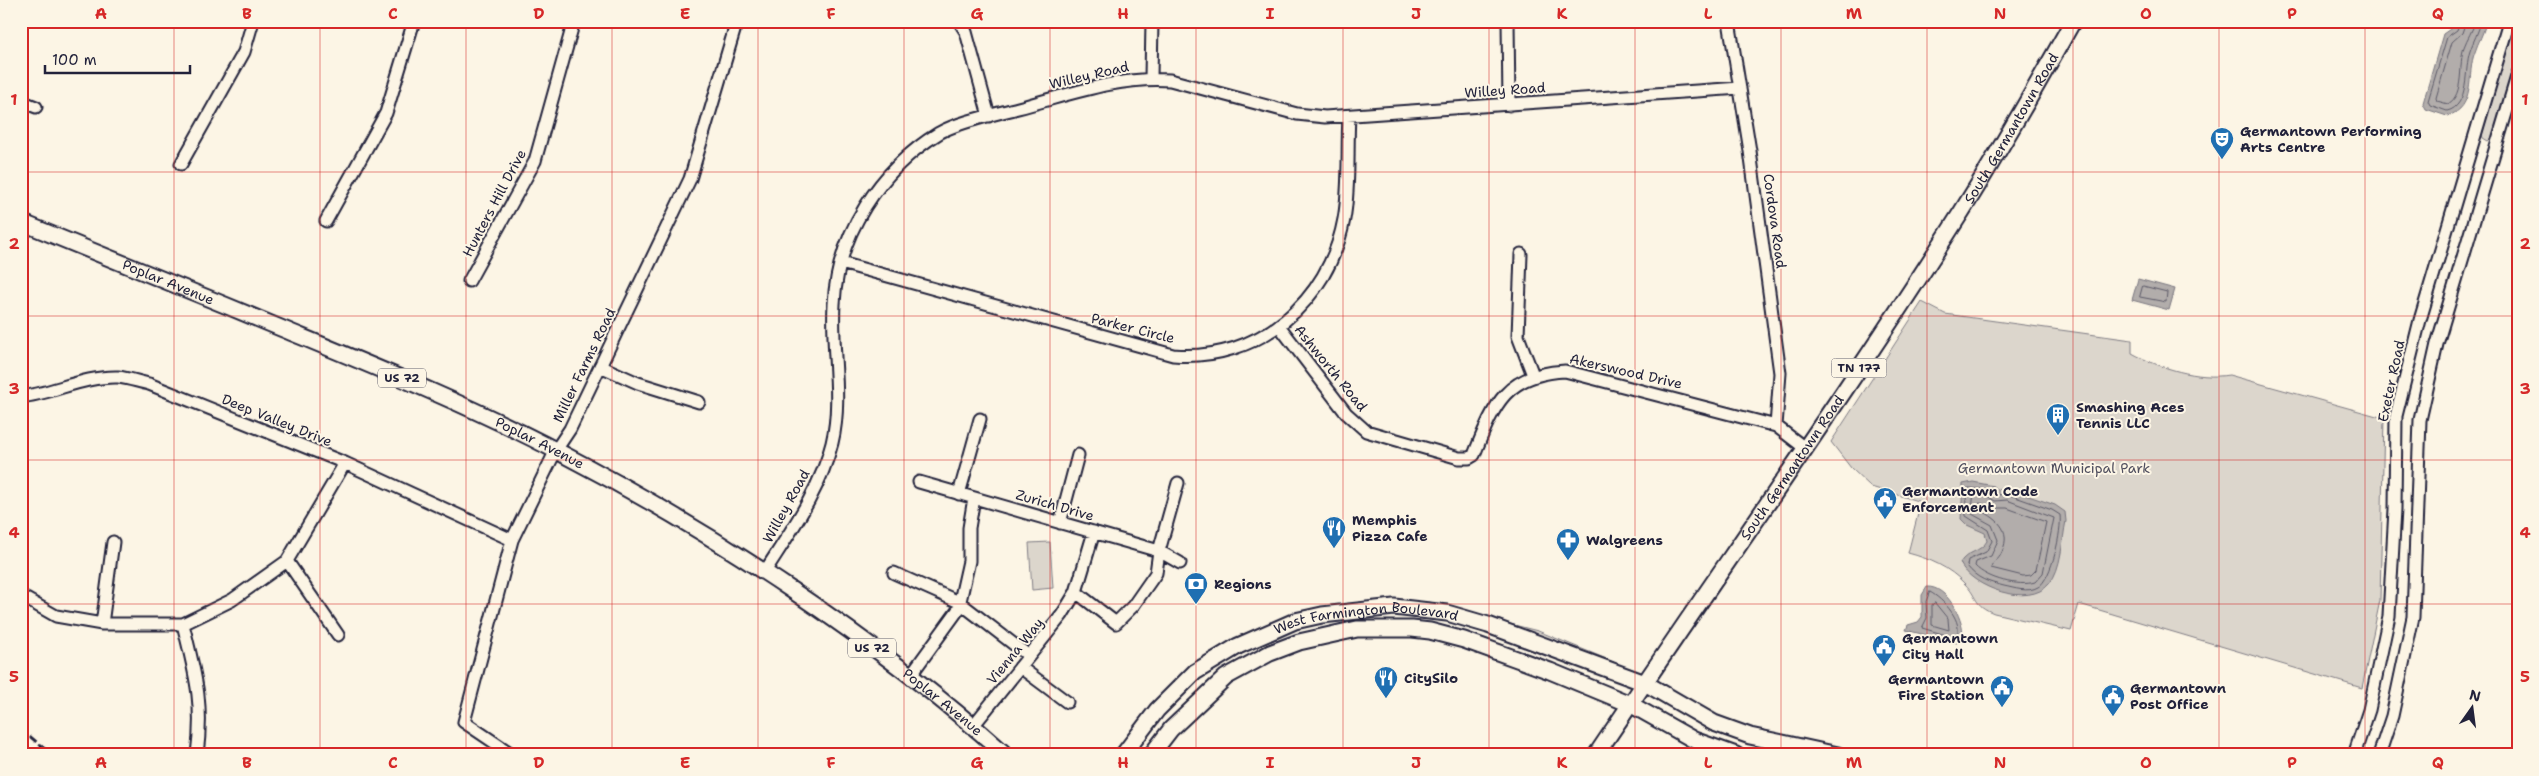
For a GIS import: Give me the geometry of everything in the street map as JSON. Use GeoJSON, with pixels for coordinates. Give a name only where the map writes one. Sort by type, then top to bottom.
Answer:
{"type":"FeatureCollection","features":[{"type":"Feature","properties":{"kind":"main road","name":"South Germantown Road"},"geometry":{"type":"LineString","coordinates":[[1596,755],[1806,449],[1962,210],[2073,21]]}},
{"type":"Feature","properties":{"kind":"main road","name":"Poplar Avenue"},"geometry":{"type":"LineString","coordinates":[[21,222],[392,374],[556,450],[661,508],[764,573],[910,676],[1006,755]]}},
{"type":"Feature","properties":{"kind":"main road","name":"West Farmington Boulevard"},"geometry":{"type":"LineString","coordinates":[[1123,755],[1157,710],[1195,672],[1238,646],[1295,621],[1357,610],[1394,607],[1447,613],[1488,625],[1645,683],[1714,723],[1759,738],[1838,755]]}},
{"type":"Feature","properties":{"kind":"main road","name":"West Farmington Boulevard"},"geometry":{"type":"LineString","coordinates":[[1151,755],[1171,729],[1226,678],[1270,653],[1299,642],[1357,629],[1412,629],[1430,631],[1464,640],[1630,704],[1694,740],[1736,755]]}},
{"type":"Feature","properties":{"kind":"street"},"geometry":{"type":"LineString","coordinates":[[181,164],[244,52],[253,21]]}},
{"type":"Feature","properties":{"kind":"street"},"geometry":{"type":"LineString","coordinates":[[326,221],[386,113],[414,21]]}},
{"type":"Feature","properties":{"kind":"street","name":"Hunters Hill Drive"},"geometry":{"type":"LineString","coordinates":[[469,281],[535,161],[574,21]]}},
{"type":"Feature","properties":{"kind":"street","name":"Miller Farms Road"},"geometry":{"type":"LineString","coordinates":[[513,755],[464,722],[512,540],[556,450],[570,428],[690,179],[737,21]]}},
{"type":"Feature","properties":{"kind":"street"},"geometry":{"type":"LineString","coordinates":[[959,21],[966,32],[989,116]]}},
{"type":"Feature","properties":{"kind":"street"},"geometry":{"type":"LineString","coordinates":[[1151,78],[1152,21]]}},
{"type":"Feature","properties":{"kind":"street"},"geometry":{"type":"LineString","coordinates":[[1508,21],[1509,105]]}},
{"type":"Feature","properties":{"kind":"street","name":"Cordova Road"},"geometry":{"type":"LineString","coordinates":[[1729,21],[1780,373],[1776,426]]}},
{"type":"Feature","properties":{"kind":"street","name":"Exeter Road"},"geometry":{"type":"LineString","coordinates":[[2354,755],[2369,710],[2389,616],[2395,509],[2396,416],[2420,320],[2509,21]]}},
{"type":"Feature","properties":{"kind":"street"},"geometry":{"type":"LineString","coordinates":[[2379,755],[2392,716],[2412,617],[2420,420],[2437,344],[2518,73]]}},
{"type":"Feature","properties":{"kind":"street","name":"Willey Road"},"geometry":{"type":"LineString","coordinates":[[764,573],[796,524],[818,483],[832,443],[837,412],[834,304],[841,263],[860,215],[888,176],[940,132],[989,116],[1120,81],[1151,78],[1170,80],[1297,114],[1325,117],[1740,88]]}},
{"type":"Feature","properties":{"kind":"street"},"geometry":{"type":"LineString","coordinates":[[21,101],[36,106]]}},
{"type":"Feature","properties":{"kind":"street","name":"Parker Circle"},"geometry":{"type":"LineString","coordinates":[[841,263],[1173,355],[1196,355],[1232,348],[1261,337],[1280,327],[1291,318],[1321,280],[1337,248],[1344,218],[1349,116]]}},
{"type":"Feature","properties":{"kind":"street"},"geometry":{"type":"LineString","coordinates":[[1521,254],[1518,336],[1532,375]]}},
{"type":"Feature","properties":{"kind":"street","name":"Ashworth Road"},"geometry":{"type":"LineString","coordinates":[[1280,327],[1346,413],[1366,431],[1459,458],[1469,458],[1474,455]]}},
{"type":"Feature","properties":{"kind":"street"},"geometry":{"type":"LineString","coordinates":[[600,366],[638,383],[699,402]]}},
{"type":"Feature","properties":{"kind":"street","name":"Akerswood Drive"},"geometry":{"type":"LineString","coordinates":[[1474,455],[1496,404],[1513,386],[1532,375],[1565,371],[1588,375],[1776,426],[1806,449]]}},
{"type":"Feature","properties":{"kind":"street","name":"Deep Valley Drive"},"geometry":{"type":"LineString","coordinates":[[21,397],[40,395],[77,382],[118,377],[149,384],[345,463],[512,540]]}},
{"type":"Feature","properties":{"kind":"street"},"geometry":{"type":"LineString","coordinates":[[959,494],[980,419]]}},
{"type":"Feature","properties":{"kind":"street"},"geometry":{"type":"LineString","coordinates":[[1060,523],[1078,455]]}},
{"type":"Feature","properties":{"kind":"street"},"geometry":{"type":"LineString","coordinates":[[21,596],[56,616],[102,624],[182,624],[232,600],[287,561],[345,463]]}},
{"type":"Feature","properties":{"kind":"street","name":"Zurich Drive"},"geometry":{"type":"LineString","coordinates":[[919,482],[1159,551],[1180,563]]}},
{"type":"Feature","properties":{"kind":"street"},"geometry":{"type":"LineString","coordinates":[[1076,592],[1116,623],[1133,606],[1156,573],[1159,551],[1178,484]]}},
{"type":"Feature","properties":{"kind":"street"},"geometry":{"type":"LineString","coordinates":[[910,676],[950,621],[959,602],[969,561],[969,528],[974,498]]}},
{"type":"Feature","properties":{"kind":"street","name":"Vienna Way"},"geometry":{"type":"LineString","coordinates":[[973,726],[1053,629],[1076,592],[1094,532]]}},
{"type":"Feature","properties":{"kind":"street"},"geometry":{"type":"LineString","coordinates":[[102,624],[113,542]]}},
{"type":"Feature","properties":{"kind":"street"},"geometry":{"type":"LineString","coordinates":[[287,561],[338,635]]}},
{"type":"Feature","properties":{"kind":"street"},"geometry":{"type":"LineString","coordinates":[[894,573],[959,602],[1029,656]]}},
{"type":"Feature","properties":{"kind":"street"},"geometry":{"type":"LineString","coordinates":[[182,624],[200,694],[201,727],[197,755]]}},
{"type":"Feature","properties":{"kind":"street"},"geometry":{"type":"LineString","coordinates":[[1020,667],[1067,702]]}},
{"type":"Feature","properties":{"kind":"green space"},"geometry":{"type":"Polygon","coordinates":[[[2515,21],[2518,21],[2518,52],[2493,137],[2488,141],[2482,135],[2515,21]]]}},
{"type":"Feature","properties":{"kind":"green space","name":"Germantown Municipal Park"},"geometry":{"type":"Polygon","coordinates":[[[1922,302],[1945,314],[2132,340],[2132,353],[2179,372],[2205,376],[2229,375],[2384,418],[2380,600],[2362,688],[2079,604],[2071,631],[1994,613],[1982,607],[1959,578],[1946,568],[1908,553],[1921,502],[1871,487],[1851,468],[1831,442],[1922,302]]]}},
{"type":"Feature","properties":{"kind":"green space"},"geometry":{"type":"Polygon","coordinates":[[[1050,542],[1053,588],[1032,590],[1029,543],[1050,542]]]}},
{"type":"Feature","properties":{"kind":"green space"},"geometry":{"type":"Polygon","coordinates":[[[1502,622],[1538,631],[1614,662],[1614,664],[1501,624],[1502,622]]]}},
{"type":"Feature","properties":{"kind":"water"},"geometry":{"type":"Polygon","coordinates":[[[2456,21],[2486,22],[2472,60],[2467,98],[2463,106],[2447,116],[2426,109],[2423,103],[2443,34],[2453,27],[2456,21]]]}},
{"type":"Feature","properties":{"kind":"water"},"geometry":{"type":"Polygon","coordinates":[[[2138,279],[2175,289],[2169,310],[2132,300],[2138,279]]]}},
{"type":"Feature","properties":{"kind":"water"},"geometry":{"type":"Polygon","coordinates":[[[1973,482],[1994,486],[1997,490],[2005,488],[2055,505],[2065,512],[2066,521],[2057,570],[2049,584],[2040,591],[2028,594],[2001,592],[1976,580],[1966,572],[1960,563],[1966,556],[1984,545],[1987,541],[1985,533],[1967,525],[1961,519],[1963,484],[1973,482]]]}},
{"type":"Feature","properties":{"kind":"water"},"geometry":{"type":"Polygon","coordinates":[[[1927,587],[1941,592],[1947,597],[1956,611],[1963,634],[1957,643],[1906,630],[1908,625],[1918,622],[1922,617],[1922,595],[1927,587]]]}},
{"type":"Feature","properties":{"kind":"railway"},"geometry":{"type":"LineString","coordinates":[[21,729],[52,755]]}},
{"type":"Feature","properties":{"kind":"place","name":"Germantown Performing Arts Centre"},"geometry":{"type":"Point","coordinates":[2222,160]}},
{"type":"Feature","properties":{"kind":"place","name":"Smashing Aces Tennis LLC"},"geometry":{"type":"Point","coordinates":[2058,436]}},
{"type":"Feature","properties":{"kind":"place","name":"Germantown Code Enforcement"},"geometry":{"type":"Point","coordinates":[1885,520]}},
{"type":"Feature","properties":{"kind":"place","name":"Memphis Pizza Cafe"},"geometry":{"type":"Point","coordinates":[1334,549]}},
{"type":"Feature","properties":{"kind":"place","name":"Walgreens"},"geometry":{"type":"Point","coordinates":[1568,561]}},
{"type":"Feature","properties":{"kind":"place","name":"Regions"},"geometry":{"type":"Point","coordinates":[1196,605]}},
{"type":"Feature","properties":{"kind":"place","name":"Germantown City Hall"},"geometry":{"type":"Point","coordinates":[1884,667]}},
{"type":"Feature","properties":{"kind":"place","name":"CitySilo"},"geometry":{"type":"Point","coordinates":[1386,699]}},
{"type":"Feature","properties":{"kind":"place","name":"Germantown Fire Station"},"geometry":{"type":"Point","coordinates":[2002,708]}},
{"type":"Feature","properties":{"kind":"place","name":"Germantown Post Office"},"geometry":{"type":"Point","coordinates":[2113,717]}}]}
